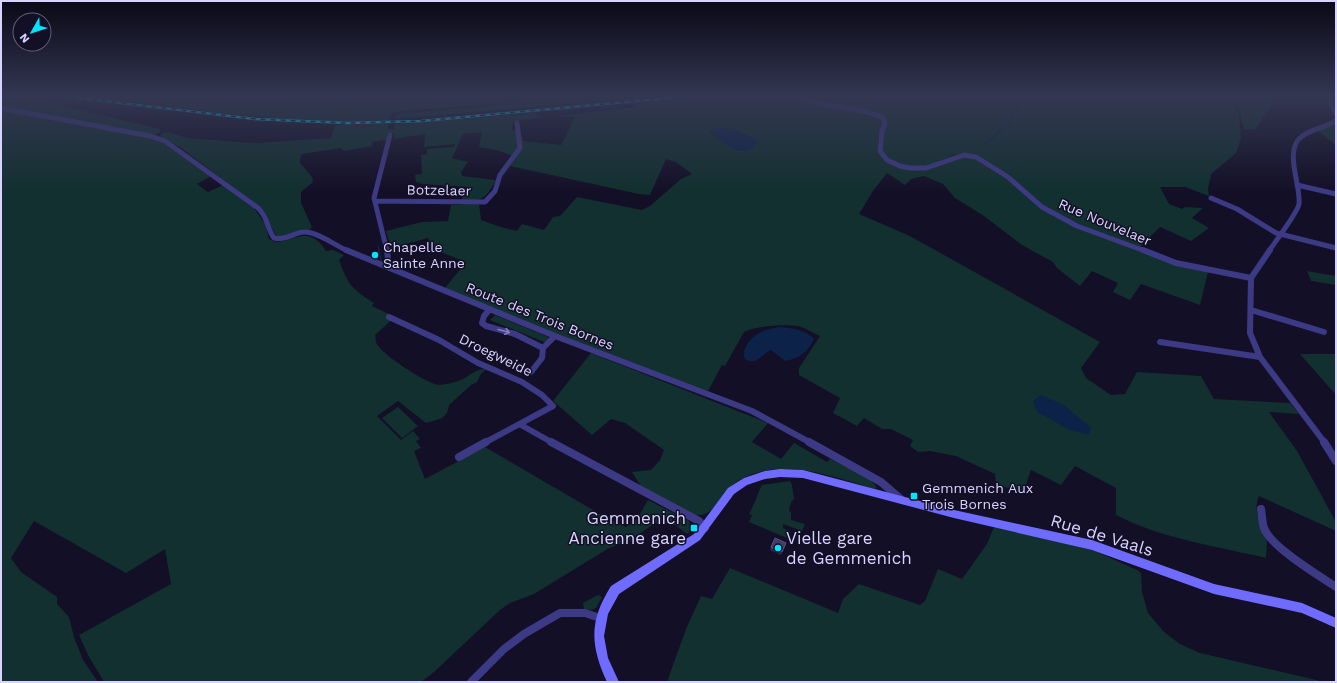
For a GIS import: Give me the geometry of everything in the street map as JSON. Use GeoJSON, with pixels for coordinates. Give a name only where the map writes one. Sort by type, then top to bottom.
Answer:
{"type":"FeatureCollection","features":[{"type":"Feature","properties":{"kind":"main road","name":"Rue de Vaals"},"geometry":{"type":"LineString","coordinates":[[613,682],[601,653],[598,641],[600,618],[615,590],[697,537],[731,491],[744,482],[765,475],[780,473],[803,474],[954,514],[1092,545],[1214,589],[1302,608],[1336,623]]}},
{"type":"Feature","properties":{"kind":"street","name":"Route des Trois Bornes"},"geometry":{"type":"LineString","coordinates":[[107,128],[155,137],[165,141],[258,208],[268,220],[271,234],[274,238],[283,239],[310,232],[326,241],[389,268],[555,336],[752,412],[881,482],[902,501]]}},
{"type":"Feature","properties":{"kind":"street","name":"Botzelaer"},"geometry":{"type":"LineString","coordinates":[[374,201],[485,202],[495,191],[500,175],[520,148],[518,128]]}},
{"type":"Feature","properties":{"kind":"street","name":"Rue Nouvelaer"},"geometry":{"type":"LineString","coordinates":[[883,128],[880,151],[887,160],[900,166],[910,168],[926,168],[953,158],[970,155],[985,162],[1008,177],[1042,207],[1077,226],[1176,263],[1251,278]]}},
{"type":"Feature","properties":{"kind":"street"},"geometry":{"type":"LineString","coordinates":[[1321,128],[1304,135],[1296,144],[1295,168],[1300,200],[1299,206],[1251,278],[1250,333],[1260,357],[1317,431],[1336,460]]}},
{"type":"Feature","properties":{"kind":"street"},"geometry":{"type":"LineString","coordinates":[[389,268],[387,251],[374,201],[390,135]]}},
{"type":"Feature","properties":{"kind":"street"},"geometry":{"type":"LineString","coordinates":[[1297,186],[1336,194]]}},
{"type":"Feature","properties":{"kind":"street"},"geometry":{"type":"LineString","coordinates":[[1210,198],[1237,209],[1280,235],[1336,248]]}},
{"type":"Feature","properties":{"kind":"street"},"geometry":{"type":"LineString","coordinates":[[490,309],[484,316],[482,323],[486,326],[515,334],[543,348]]}},
{"type":"Feature","properties":{"kind":"street"},"geometry":{"type":"LineString","coordinates":[[1251,310],[1324,332]]}},
{"type":"Feature","properties":{"kind":"street","name":"Droegweide"},"geometry":{"type":"LineString","coordinates":[[389,317],[439,340],[478,363],[532,387],[553,406],[521,425],[459,457]]}},
{"type":"Feature","properties":{"kind":"street"},"geometry":{"type":"LineString","coordinates":[[531,372],[542,358],[543,348],[555,336]]}},
{"type":"Feature","properties":{"kind":"street"},"geometry":{"type":"LineString","coordinates":[[1160,342],[1260,357]]}},
{"type":"Feature","properties":{"kind":"street"},"geometry":{"type":"LineString","coordinates":[[521,425],[577,457],[699,521],[705,528]]}},
{"type":"Feature","properties":{"kind":"street"},"geometry":{"type":"LineString","coordinates":[[1261,509],[1264,528],[1270,538],[1283,550],[1336,587]]}},
{"type":"Feature","properties":{"kind":"street"},"geometry":{"type":"LineString","coordinates":[[471,682],[504,649],[524,634],[560,613],[585,613],[600,618]]}},
{"type":"Feature","properties":{"kind":"green space"},"geometry":{"type":"Polygon","coordinates":[[[1,128],[160,129],[161,131],[154,136],[211,176],[197,184],[208,192],[223,185],[254,208],[265,224],[269,239],[276,242],[303,236],[311,237],[326,251],[333,250],[344,255],[339,260],[348,281],[352,286],[374,303],[372,306],[395,317],[375,335],[376,343],[380,349],[396,362],[426,380],[440,385],[462,380],[478,370],[486,369],[480,375],[477,382],[471,385],[449,405],[446,414],[438,420],[426,423],[398,401],[377,416],[401,440],[413,431],[420,439],[416,441],[421,448],[414,451],[425,479],[485,447],[605,517],[626,527],[637,519],[648,500],[689,521],[691,530],[687,534],[675,525],[660,522],[654,524],[629,541],[609,548],[534,594],[510,603],[500,610],[434,672],[421,682],[104,682],[88,655],[79,635],[171,584],[165,549],[126,573],[34,521],[11,558],[21,572],[57,597],[57,604],[69,617],[74,637],[83,660],[98,682],[1,682],[1,128]]]}},
{"type":"Feature","properties":{"kind":"green space"},"geometry":{"type":"Polygon","coordinates":[[[334,128],[512,128],[512,131],[520,130],[523,141],[561,145],[570,128],[881,128],[878,149],[882,157],[910,170],[966,157],[978,159],[1015,184],[1026,196],[1041,208],[1056,217],[1208,272],[1200,305],[1141,284],[1130,300],[1113,292],[1118,283],[1092,271],[1080,286],[1057,268],[1053,262],[1022,245],[984,216],[955,198],[943,184],[924,176],[911,179],[905,185],[887,173],[873,191],[859,214],[910,236],[1100,342],[1081,368],[1086,378],[1111,395],[1125,394],[1137,372],[1201,376],[1214,399],[1290,403],[1299,414],[1269,412],[1297,451],[1336,522],[1336,531],[1259,496],[1257,502],[1257,513],[1267,541],[1266,558],[1170,536],[1116,515],[1116,488],[1075,466],[1061,485],[1031,470],[1023,493],[996,484],[995,474],[956,456],[930,451],[918,452],[910,446],[913,440],[891,429],[882,429],[864,418],[857,426],[833,413],[840,398],[799,375],[799,368],[820,336],[803,328],[792,325],[778,325],[755,328],[744,332],[725,366],[722,365],[708,391],[641,367],[445,288],[466,262],[433,249],[428,238],[391,248],[386,231],[422,222],[448,221],[451,205],[479,204],[481,220],[517,231],[522,224],[544,230],[553,217],[560,216],[577,197],[642,210],[650,206],[681,179],[692,174],[676,162],[666,159],[650,195],[639,194],[510,166],[516,158],[502,152],[479,147],[482,132],[463,134],[452,158],[468,162],[461,172],[462,176],[496,180],[483,198],[461,201],[467,187],[423,184],[416,182],[415,175],[422,174],[421,155],[427,154],[427,149],[454,147],[455,144],[424,147],[425,134],[394,139],[394,133],[387,134],[387,140],[372,142],[372,146],[344,151],[341,148],[302,154],[300,163],[312,177],[313,182],[301,192],[301,203],[312,227],[309,230],[278,238],[260,208],[180,147],[160,137],[162,133],[169,132],[187,138],[257,143],[331,138],[334,128]]]}},
{"type":"Feature","properties":{"kind":"green space"},"geometry":{"type":"Polygon","coordinates":[[[885,128],[1240,128],[1241,138],[1236,153],[1211,174],[1208,189],[1209,196],[1185,187],[1160,187],[1169,204],[1182,209],[1185,207],[1203,208],[1192,218],[1209,228],[1191,241],[1160,227],[1139,248],[1084,227],[1043,207],[1021,187],[968,154],[954,155],[926,167],[910,167],[888,159],[881,152],[885,128]]]}},
{"type":"Feature","properties":{"kind":"green space"},"geometry":{"type":"Polygon","coordinates":[[[1244,128],[1257,128],[1256,129],[1244,128]]]}},
{"type":"Feature","properties":{"kind":"green space"},"geometry":{"type":"Polygon","coordinates":[[[1326,128],[1336,128],[1336,145],[1318,131],[1326,128]]]}},
{"type":"Feature","properties":{"kind":"green space"},"geometry":{"type":"Polygon","coordinates":[[[1307,271],[1336,276],[1336,285],[1311,281],[1307,271]]]}},
{"type":"Feature","properties":{"kind":"green space"},"geometry":{"type":"Polygon","coordinates":[[[495,315],[548,337],[548,341],[544,342],[490,320],[495,315]]]}},
{"type":"Feature","properties":{"kind":"green space"},"geometry":{"type":"Polygon","coordinates":[[[591,353],[768,423],[752,442],[781,459],[794,443],[827,462],[830,459],[856,472],[870,480],[877,488],[874,489],[809,471],[776,469],[759,472],[743,478],[735,483],[718,503],[707,513],[700,515],[692,514],[642,488],[632,472],[651,470],[660,460],[664,450],[625,423],[611,419],[592,435],[553,401],[591,353]]]}},
{"type":"Feature","properties":{"kind":"green space"},"geometry":{"type":"Polygon","coordinates":[[[1300,354],[1336,354],[1336,395],[1300,354]]]}},
{"type":"Feature","properties":{"kind":"green space"},"geometry":{"type":"Polygon","coordinates":[[[398,407],[418,426],[402,438],[382,418],[398,407]]]}},
{"type":"Feature","properties":{"kind":"green space"},"geometry":{"type":"Polygon","coordinates":[[[790,481],[794,499],[791,502],[789,511],[791,512],[791,520],[805,524],[802,531],[783,524],[783,528],[790,531],[787,538],[749,522],[752,515],[749,514],[762,485],[790,481]]]}},
{"type":"Feature","properties":{"kind":"green space"},"geometry":{"type":"Polygon","coordinates":[[[994,527],[1046,538],[1095,551],[1137,570],[1141,573],[1142,592],[1148,613],[1164,632],[1180,644],[1200,653],[1325,682],[669,682],[668,679],[686,629],[701,596],[712,599],[730,568],[838,613],[843,599],[859,584],[920,605],[925,601],[938,569],[962,579],[987,544],[994,527]]]}},
{"type":"Feature","properties":{"kind":"green space"},"geometry":{"type":"Polygon","coordinates":[[[598,595],[602,597],[596,608],[591,610],[584,609],[583,603],[598,595]]]}},
{"type":"Feature","properties":{"kind":"water"},"geometry":{"type":"Polygon","coordinates":[[[716,128],[732,129],[757,140],[756,144],[746,151],[736,150],[711,135],[709,133],[716,128]]]}},
{"type":"Feature","properties":{"kind":"water"},"geometry":{"type":"Polygon","coordinates":[[[780,327],[807,333],[814,339],[809,348],[803,354],[790,360],[785,361],[771,350],[759,359],[749,361],[745,359],[745,347],[754,336],[766,330],[780,327]]]}},
{"type":"Feature","properties":{"kind":"water"},"geometry":{"type":"Polygon","coordinates":[[[1041,395],[1064,405],[1091,428],[1089,435],[1070,430],[1037,412],[1033,401],[1041,395]]]}},
{"type":"Feature","properties":{"kind":"building","name":"Vielle gare de Gemmenich"},"geometry":{"type":"Polygon","coordinates":[[[775,538],[786,543],[782,552],[771,547],[775,538]]]}},
{"type":"Feature","properties":{"kind":"waterway"},"geometry":{"type":"LineString","coordinates":[[985,144],[1003,128]]}},
{"type":"Feature","properties":{"kind":"waterway"},"geometry":{"type":"LineString","coordinates":[[378,246],[379,251]]}},
{"type":"Feature","properties":{"kind":"waterway"},"geometry":{"type":"LineString","coordinates":[[379,250],[381,260]]}},
{"type":"Feature","properties":{"kind":"place","name":"Chapelle Sainte Anne"},"geometry":{"type":"Point","coordinates":[375,255]}},
{"type":"Feature","properties":{"kind":"place","name":"Gemmenich Aux Trois Bornes"},"geometry":{"type":"Point","coordinates":[914,496]}},
{"type":"Feature","properties":{"kind":"place","name":"Gemmenich Ancienne gare"},"geometry":{"type":"Point","coordinates":[694,528]}},
{"type":"Feature","properties":{"kind":"place","name":"Vielle gare de Gemmenich"},"geometry":{"type":"Point","coordinates":[778,548]}}]}
